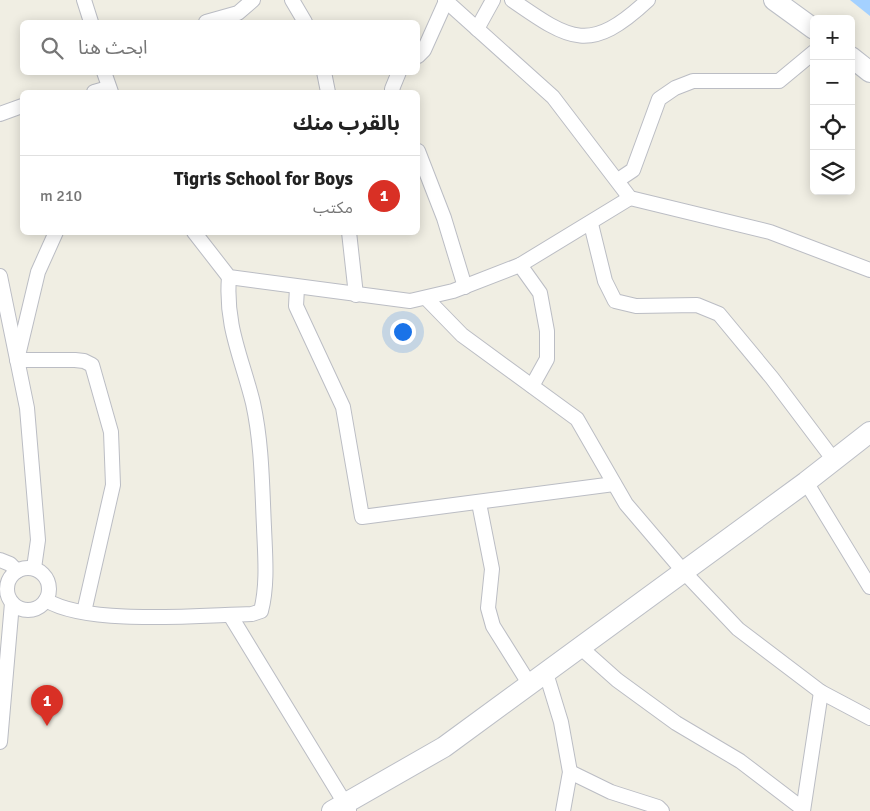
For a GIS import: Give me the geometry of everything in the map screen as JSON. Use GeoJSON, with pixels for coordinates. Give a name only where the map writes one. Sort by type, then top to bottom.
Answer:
{"type":"FeatureCollection","features":[{"type":"Feature","properties":{"kind":"main road"},"geometry":{"type":"LineString","coordinates":[[774,0],[810,27]]}},
{"type":"Feature","properties":{"kind":"main road"},"geometry":{"type":"LineString","coordinates":[[854,60],[870,72]]}},
{"type":"Feature","properties":{"kind":"main road"},"geometry":{"type":"LineString","coordinates":[[342,809],[444,747],[806,482],[833,459],[870,432]]}},
{"type":"Feature","properties":{"kind":"street"},"geometry":{"type":"LineString","coordinates":[[84,0],[89,20]]}},
{"type":"Feature","properties":{"kind":"street"},"geometry":{"type":"LineString","coordinates":[[213,20],[238,13],[253,0]]}},
{"type":"Feature","properties":{"kind":"street"},"geometry":{"type":"LineString","coordinates":[[292,0],[304,20]]}},
{"type":"Feature","properties":{"kind":"street"},"geometry":{"type":"LineString","coordinates":[[477,28],[493,0]]}},
{"type":"Feature","properties":{"kind":"street"},"geometry":{"type":"LineString","coordinates":[[512,0],[561,32],[584,37],[609,31],[648,0]]}},
{"type":"Feature","properties":{"kind":"street"},"geometry":{"type":"LineString","coordinates":[[420,54],[424,50],[446,1],[553,97],[630,198],[770,232],[870,270]]}},
{"type":"Feature","properties":{"kind":"street"},"geometry":{"type":"LineString","coordinates":[[618,180],[633,170],[660,99],[675,88],[693,81],[779,80],[810,55]]}},
{"type":"Feature","properties":{"kind":"street"},"geometry":{"type":"LineString","coordinates":[[105,75],[110,90]]}},
{"type":"Feature","properties":{"kind":"street"},"geometry":{"type":"LineString","coordinates":[[325,75],[328,90]]}},
{"type":"Feature","properties":{"kind":"street"},"geometry":{"type":"LineString","coordinates":[[392,90],[398,75]]}},
{"type":"Feature","properties":{"kind":"street"},"geometry":{"type":"LineString","coordinates":[[0,114],[20,107]]}},
{"type":"Feature","properties":{"kind":"street"},"geometry":{"type":"LineString","coordinates":[[420,156],[444,218],[465,286]]}},
{"type":"Feature","properties":{"kind":"street"},"geometry":{"type":"LineString","coordinates":[[230,277],[297,288],[410,301],[426,298],[465,286],[520,265],[630,198]]}},
{"type":"Feature","properties":{"kind":"street"},"geometry":{"type":"LineString","coordinates":[[590,224],[605,281],[615,301],[636,306],[696,305],[719,314],[772,378],[833,459]]}},
{"type":"Feature","properties":{"kind":"street"},"geometry":{"type":"LineString","coordinates":[[17,360],[38,272],[55,235]]}},
{"type":"Feature","properties":{"kind":"street"},"geometry":{"type":"LineString","coordinates":[[46,600],[69,610],[118,617],[252,614],[261,610],[264,599],[264,545],[259,437],[252,402],[229,318],[230,277],[196,235]]}},
{"type":"Feature","properties":{"kind":"street"},"geometry":{"type":"LineString","coordinates":[[349,235],[356,295]]}},
{"type":"Feature","properties":{"kind":"street"},"geometry":{"type":"LineString","coordinates":[[520,265],[540,293],[547,332],[547,359],[532,386]]}},
{"type":"Feature","properties":{"kind":"street"},"geometry":{"type":"LineString","coordinates":[[0,276],[27,408],[38,540],[34,568]]}},
{"type":"Feature","properties":{"kind":"street"},"geometry":{"type":"LineString","coordinates":[[297,288],[296,306],[343,407],[362,517],[614,484]]}},
{"type":"Feature","properties":{"kind":"street"},"geometry":{"type":"LineString","coordinates":[[426,298],[462,335],[577,419],[626,504],[684,572],[738,629],[821,692],[870,718]]}},
{"type":"Feature","properties":{"kind":"street"},"geometry":{"type":"LineString","coordinates":[[17,360],[76,360],[92,366],[111,432],[113,485],[84,612]]}},
{"type":"Feature","properties":{"kind":"street"},"geometry":{"type":"LineString","coordinates":[[806,482],[870,587]]}},
{"type":"Feature","properties":{"kind":"street"},"geometry":{"type":"LineString","coordinates":[[479,503],[492,570],[488,608],[493,626],[538,679],[561,722],[570,772],[563,811]]}},
{"type":"Feature","properties":{"kind":"street"},"geometry":{"type":"LineString","coordinates":[[0,560],[10,564],[17,571]]}},
{"type":"Feature","properties":{"kind":"street"},"geometry":{"type":"LineString","coordinates":[[0,742],[12,603],[7,586],[9,580],[17,571],[34,568]]}},
{"type":"Feature","properties":{"kind":"street"},"geometry":{"type":"LineString","coordinates":[[12,603],[27,610],[38,608],[46,600],[50,590],[47,579],[34,568]]}},
{"type":"Feature","properties":{"kind":"street"},"geometry":{"type":"LineString","coordinates":[[230,615],[342,809]]}},
{"type":"Feature","properties":{"kind":"street"},"geometry":{"type":"LineString","coordinates":[[580,647],[617,680],[676,724],[740,760],[803,810],[821,692]]}},
{"type":"Feature","properties":{"kind":"street"},"geometry":{"type":"LineString","coordinates":[[570,772],[611,792],[662,811]]}},
{"type":"Feature","properties":{"kind":"water"},"geometry":{"type":"Polygon","coordinates":[[[850,0],[870,0],[870,16],[850,0]]]}},
{"type":"Feature","properties":{"kind":"place","name":"Tigris School for Boys"},"geometry":{"type":"Point","coordinates":[47,726]}}]}
